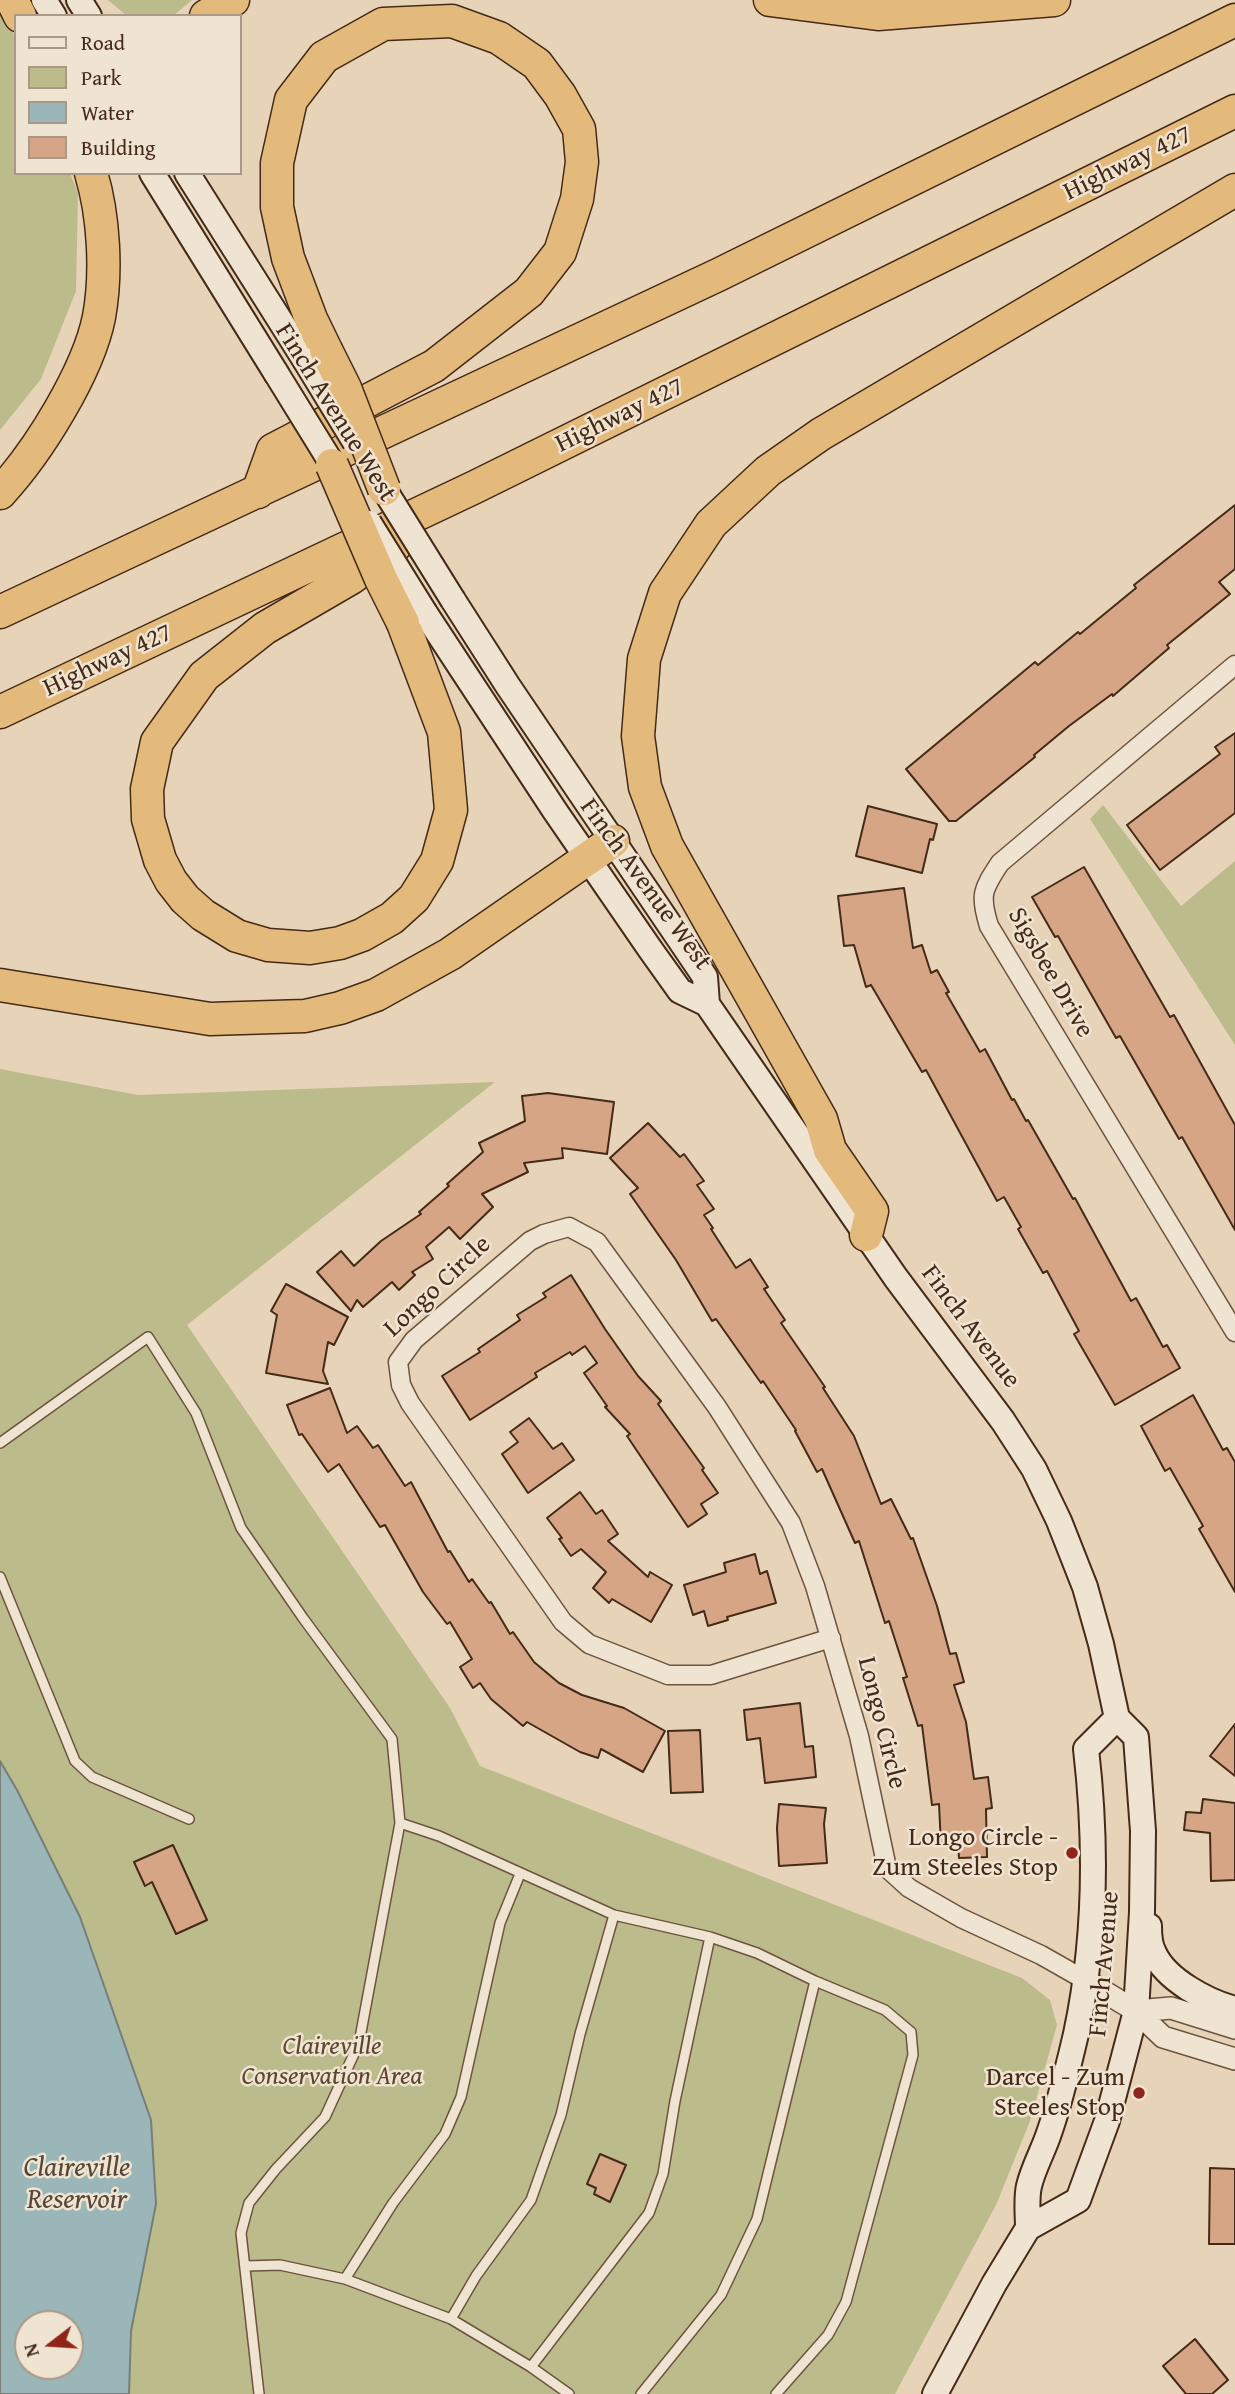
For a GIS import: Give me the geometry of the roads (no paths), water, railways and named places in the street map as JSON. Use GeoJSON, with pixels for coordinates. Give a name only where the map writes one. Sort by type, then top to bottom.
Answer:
{"type":"FeatureCollection","features":[{"type":"Feature","properties":{"kind":"highway"},"geometry":{"type":"LineString","coordinates":[[209,14],[233,0]]}},
{"type":"Feature","properties":{"kind":"highway"},"geometry":{"type":"LineString","coordinates":[[770,0],[878,14],[1054,0]]}},
{"type":"Feature","properties":{"kind":"highway"},"geometry":{"type":"LineString","coordinates":[[0,612],[718,275],[1235,20]]}},
{"type":"Feature","properties":{"kind":"highway"},"geometry":{"type":"LineString","coordinates":[[258,492],[273,450],[434,366],[529,292],[560,252],[577,199],[582,162],[579,129],[560,95],[537,64],[499,38],[452,21],[383,24],[324,57],[291,100],[277,163],[277,207],[288,258],[311,319],[315,355],[345,388],[384,489]]}},
{"type":"Feature","properties":{"kind":"highway","name":"Highway 427"},"geometry":{"type":"LineString","coordinates":[[0,712],[475,487],[1235,111]]}},
{"type":"Feature","properties":{"kind":"highway"},"geometry":{"type":"LineString","coordinates":[[0,493],[24,468],[78,377],[99,317],[104,249],[97,192],[92,175]]}},
{"type":"Feature","properties":{"kind":"highway"},"geometry":{"type":"LineString","coordinates":[[866,1235],[872,1212],[830,1150],[821,1119],[681,874],[654,816],[645,787],[638,736],[639,696],[643,659],[665,593],[711,524],[768,471],[821,434],[1235,190]]}},
{"type":"Feature","properties":{"kind":"highway"},"geometry":{"type":"LineString","coordinates":[[332,465],[381,579],[414,618],[444,732],[451,810],[437,861],[414,898],[392,918],[362,935],[340,943],[310,948],[268,945],[237,936],[203,915],[185,899],[171,881],[160,860],[148,820],[147,789],[157,742],[204,676],[265,628],[351,578],[475,487]]}},
{"type":"Feature","properties":{"kind":"highway"},"geometry":{"type":"LineString","coordinates":[[0,985],[210,1019],[306,1016],[340,1008],[387,989],[450,954],[600,850]]}},
{"type":"Feature","properties":{"kind":"main road","name":"Finch Avenue West"},"geometry":{"type":"LineString","coordinates":[[153,175],[332,465]]}},
{"type":"Feature","properties":{"kind":"main road","name":"Finch Avenue West"},"geometry":{"type":"LineString","coordinates":[[188,175],[315,355]]}},
{"type":"Feature","properties":{"kind":"main road","name":"Finch Avenue West"},"geometry":{"type":"LineString","coordinates":[[384,489],[453,600],[600,850],[650,949],[680,991],[707,1004],[705,977],[673,929],[600,850],[414,618]]}},
{"type":"Feature","properties":{"kind":"main road","name":"Finch Avenue"},"geometry":{"type":"LineString","coordinates":[[707,1004],[903,1288],[1003,1421],[1040,1480],[1085,1587],[1117,1718],[1136,1737],[1143,1831],[1142,1912],[1136,2011],[1107,2121],[1078,2200],[1027,2228]]}},
{"type":"Feature","properties":{"kind":"main road","name":"Finch Avenue"},"geometry":{"type":"LineString","coordinates":[[935,2394],[1027,2228],[1028,2187],[1059,2102],[1076,2034],[1085,1980],[1092,1917],[1094,1864],[1086,1749],[1117,1718]]}},
{"type":"Feature","properties":{"kind":"main road"},"geometry":{"type":"LineString","coordinates":[[1143,1831],[1150,1841],[1149,1934],[1154,1953],[1166,1969],[1203,1998],[1235,2009]]}},
{"type":"Feature","properties":{"kind":"street","name":"Sigsbee Drive"},"geometry":{"type":"LineString","coordinates":[[1235,665],[1000,863],[984,887],[984,911],[989,926],[1235,1332]]}},
{"type":"Feature","properties":{"kind":"street","name":"Longo Circle"},"geometry":{"type":"LineString","coordinates":[[831,1638],[711,1675],[668,1675],[589,1644],[563,1622],[410,1403],[401,1385],[398,1362],[412,1342],[530,1241],[569,1227],[597,1242],[717,1407],[791,1523],[815,1586],[831,1638],[859,1736],[887,1868],[909,1888],[961,1918],[1041,1955],[1136,2011],[1163,2037],[1235,2059]]}},
{"type":"Feature","properties":{"kind":"street"},"geometry":{"type":"LineString","coordinates":[[1136,2011],[1171,2008],[1235,2028]]}},
{"type":"Feature","properties":{"kind":"lane"},"geometry":{"type":"LineString","coordinates":[[0,1443],[148,1337],[196,1413],[241,1528],[392,1739],[400,1823],[359,2043],[325,2117],[276,2169],[249,2203],[242,2233],[258,2394]]}},
{"type":"Feature","properties":{"kind":"lane"},"geometry":{"type":"LineString","coordinates":[[0,1577],[75,1761],[92,1777],[189,1819]]}},
{"type":"Feature","properties":{"kind":"lane"},"geometry":{"type":"LineString","coordinates":[[400,1823],[439,1836],[614,1915],[710,1937],[757,1953],[885,2010],[911,2032],[913,2055],[846,2302],[828,2335],[776,2394]]}},
{"type":"Feature","properties":{"kind":"lane"},"geometry":{"type":"LineString","coordinates":[[345,2279],[393,2203],[446,2134],[461,2097],[500,1923],[520,1874]]}},
{"type":"Feature","properties":{"kind":"lane"},"geometry":{"type":"LineString","coordinates":[[451,2319],[476,2276],[531,2200],[561,2115],[580,2034],[614,1915]]}},
{"type":"Feature","properties":{"kind":"lane"},"geometry":{"type":"LineString","coordinates":[[531,2367],[649,2213],[663,2175],[710,1937]]}},
{"type":"Feature","properties":{"kind":"lane"},"geometry":{"type":"LineString","coordinates":[[641,2394],[721,2295],[757,2219],[815,1981]]}},
{"type":"Feature","properties":{"kind":"lane"},"geometry":{"type":"LineString","coordinates":[[246,2266],[280,2265],[345,2279],[451,2319],[531,2367],[569,2394]]}},
{"type":"Feature","properties":{"kind":"water","name":"Claireville Reservoir"},"geometry":{"type":"Polygon","coordinates":[[[0,1761],[80,1917],[151,2120],[156,2204],[131,2331],[129,2394],[0,2394],[0,1761]]]}},
{"type":"Feature","properties":{"kind":"place","name":"Longo Circle - Zum Steeles Stop"},"geometry":{"type":"Point","coordinates":[1072,1853]}},
{"type":"Feature","properties":{"kind":"place","name":"Darcel - Zum Steeles Stop"},"geometry":{"type":"Point","coordinates":[1139,2093]}},
{"type":"Feature","properties":{"kind":"park label","name":"Claireville Conservation Area"},"geometry":{"type":"Point","coordinates":[332,2062]}}]}
